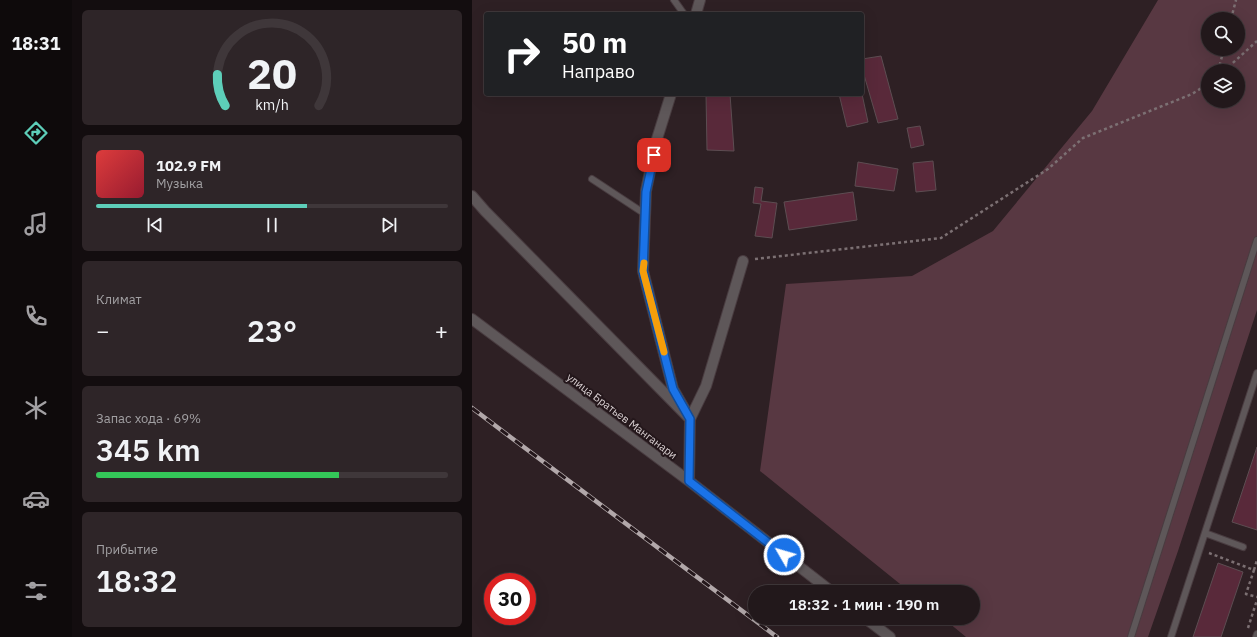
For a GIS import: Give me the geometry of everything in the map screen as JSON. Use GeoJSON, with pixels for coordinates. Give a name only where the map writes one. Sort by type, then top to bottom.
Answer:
{"type":"FeatureCollection","features":[{"type":"Feature","properties":{"kind":"street"},"geometry":{"type":"LineString","coordinates":[[697,12],[700,0]]}},
{"type":"Feature","properties":{"kind":"street"},"geometry":{"type":"LineString","coordinates":[[670,96],[656,142],[646,192],[643,271],[673,389],[690,419]]}},
{"type":"Feature","properties":{"kind":"street"},"geometry":{"type":"LineString","coordinates":[[472,196],[690,419]]}},
{"type":"Feature","properties":{"kind":"street"},"geometry":{"type":"LineString","coordinates":[[689,481],[690,419],[706,386],[743,261]]}},
{"type":"Feature","properties":{"kind":"street","name":"улица Братьев Манганари"},"geometry":{"type":"LineString","coordinates":[[472,319],[689,481],[823,585]]}},
{"type":"Feature","properties":{"kind":"street"},"geometry":{"type":"LineString","coordinates":[[874,625],[890,637]]}},
{"type":"Feature","properties":{"kind":"lane"},"geometry":{"type":"LineString","coordinates":[[674,0],[683,12]]}},
{"type":"Feature","properties":{"kind":"lane"},"geometry":{"type":"LineString","coordinates":[[592,180],[645,214]]}},
{"type":"Feature","properties":{"kind":"lane"},"geometry":{"type":"LineString","coordinates":[[1131,637],[1257,240]]}},
{"type":"Feature","properties":{"kind":"lane"},"geometry":{"type":"LineString","coordinates":[[1171,637],[1257,373]]}},
{"type":"Feature","properties":{"kind":"lane"},"geometry":{"type":"LineString","coordinates":[[1205,532],[1243,547]]}},
{"type":"Feature","properties":{"kind":"path"},"geometry":{"type":"LineString","coordinates":[[1233,12],[1236,0]]}},
{"type":"Feature","properties":{"kind":"path"},"geometry":{"type":"LineString","coordinates":[[1232,64],[1257,41]]}},
{"type":"Feature","properties":{"kind":"path"},"geometry":{"type":"LineString","coordinates":[[743,261],[941,238],[1048,169],[1083,138],[1192,94],[1201,88]]}},
{"type":"Feature","properties":{"kind":"path"},"geometry":{"type":"LineString","coordinates":[[1207,560],[1210,553],[1254,570]]}},
{"type":"Feature","properties":{"kind":"path"},"geometry":{"type":"LineString","coordinates":[[1247,630],[1257,598],[1246,594],[1257,560]]}},
{"type":"Feature","properties":{"kind":"shaded area"},"geometry":{"type":"Polygon","coordinates":[[[1158,0],[1257,0],[1257,310],[1178,551],[1148,637],[966,637],[951,625],[980,625],[980,585],[901,585],[760,471],[786,284],[912,276],[993,231],[1092,111],[1158,0]]]}},
{"type":"Feature","properties":{"kind":"building"},"geometry":{"type":"Polygon","coordinates":[[[881,56],[898,119],[878,123],[864,75],[864,59],[881,56]]]}},
{"type":"Feature","properties":{"kind":"building"},"geometry":{"type":"Polygon","coordinates":[[[706,96],[730,96],[734,151],[707,150],[706,96]]]}},
{"type":"Feature","properties":{"kind":"building"},"geometry":{"type":"Polygon","coordinates":[[[839,96],[862,96],[868,122],[847,127],[839,96]]]}},
{"type":"Feature","properties":{"kind":"building"},"geometry":{"type":"Polygon","coordinates":[[[920,126],[924,145],[911,148],[907,128],[920,126]]]}},
{"type":"Feature","properties":{"kind":"building"},"geometry":{"type":"Polygon","coordinates":[[[933,161],[936,190],[916,192],[913,163],[933,161]]]}},
{"type":"Feature","properties":{"kind":"building"},"geometry":{"type":"Polygon","coordinates":[[[858,162],[898,169],[894,191],[855,186],[858,162]]]}},
{"type":"Feature","properties":{"kind":"building"},"geometry":{"type":"Polygon","coordinates":[[[755,187],[763,188],[761,201],[777,203],[772,238],[755,236],[761,204],[753,203],[755,187]]]}},
{"type":"Feature","properties":{"kind":"building"},"geometry":{"type":"Polygon","coordinates":[[[853,192],[857,220],[789,230],[784,202],[853,192]]]}},
{"type":"Feature","properties":{"kind":"building"},"geometry":{"type":"Polygon","coordinates":[[[1257,447],[1257,530],[1232,522],[1257,447]]]}},
{"type":"Feature","properties":{"kind":"building"},"geometry":{"type":"Polygon","coordinates":[[[1218,563],[1243,572],[1221,637],[1193,637],[1218,563]]]}},
{"type":"Feature","properties":{"kind":"railway"},"geometry":{"type":"LineString","coordinates":[[472,408],[777,637]]}},
{"type":"Feature","properties":{"kind":"slow traffic"},"geometry":{"type":"LineString","coordinates":[[644,263],[643,271],[664,352]]}},
{"type":"Feature","properties":{"kind":"route"},"geometry":{"type":"LineString","coordinates":[[654,155],[646,192],[643,271],[673,389],[690,419],[689,481],[784,555]]}}]}
